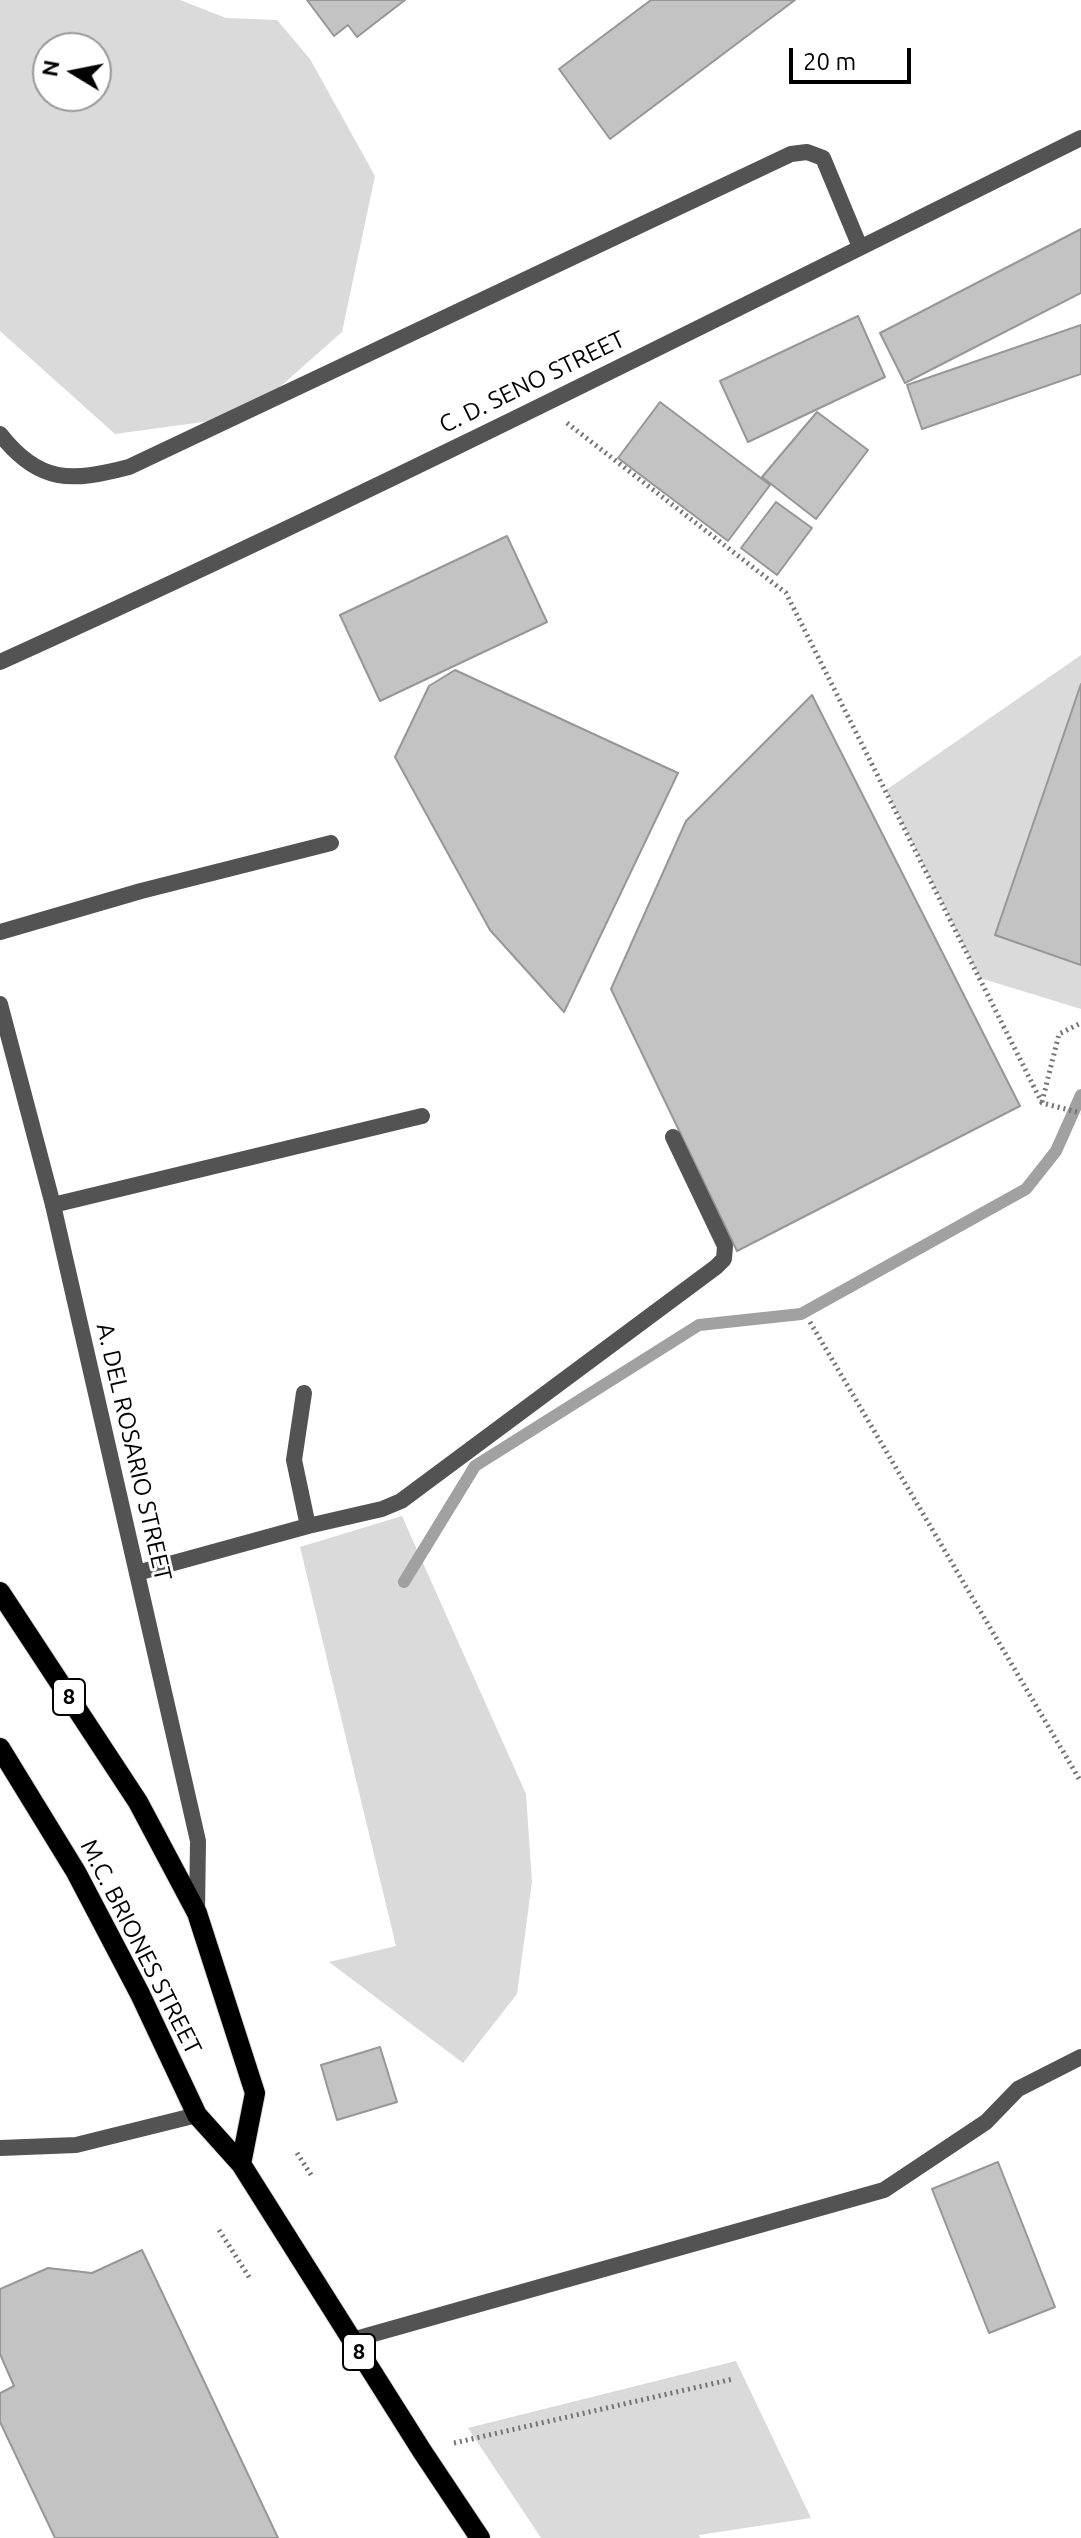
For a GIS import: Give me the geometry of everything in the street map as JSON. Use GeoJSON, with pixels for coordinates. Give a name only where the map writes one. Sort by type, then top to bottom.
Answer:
{"type":"FeatureCollection","features":[{"type":"Feature","properties":{"kind":"main road","name":"M.C. BRIONES STREET"},"geometry":{"type":"LineString","coordinates":[[0,1592],[138,1802],[197,1913],[255,2093],[241,2164]]}},
{"type":"Feature","properties":{"kind":"main road","name":"M.C. BRIONES STREET"},"geometry":{"type":"LineString","coordinates":[[0,1748],[76,1872],[140,1994],[197,2115],[241,2164],[480,2538]]}},
{"type":"Feature","properties":{"kind":"street","name":"C. D. SENO STREET"},"geometry":{"type":"LineString","coordinates":[[0,662],[151,594],[544,405],[1081,138]]}},
{"type":"Feature","properties":{"kind":"street"},"geometry":{"type":"LineString","coordinates":[[0,434],[15,453],[40,471],[63,477],[96,476],[129,467],[791,154],[807,152],[823,158],[860,247]]}},
{"type":"Feature","properties":{"kind":"street"},"geometry":{"type":"LineString","coordinates":[[0,932],[141,891],[331,843]]}},
{"type":"Feature","properties":{"kind":"street","name":"A. DEL ROSARIO STREET"},"geometry":{"type":"LineString","coordinates":[[0,1004],[53,1205],[198,1841],[197,1913]]}},
{"type":"Feature","properties":{"kind":"street"},"geometry":{"type":"LineString","coordinates":[[53,1205],[422,1116]]}},
{"type":"Feature","properties":{"kind":"street"},"geometry":{"type":"LineString","coordinates":[[137,1573],[382,1509],[401,1501],[724,1259],[725,1246],[673,1137]]}},
{"type":"Feature","properties":{"kind":"street"},"geometry":{"type":"LineString","coordinates":[[304,1393],[294,1460],[308,1526]]}},
{"type":"Feature","properties":{"kind":"street"},"geometry":{"type":"LineString","coordinates":[[352,2340],[884,2190],[986,2122],[1018,2089],[1081,2057]]}},
{"type":"Feature","properties":{"kind":"street"},"geometry":{"type":"LineString","coordinates":[[0,2148],[76,2145],[197,2115]]}},
{"type":"Feature","properties":{"kind":"path"},"geometry":{"type":"LineString","coordinates":[[544,405],[786,593],[1042,1103],[1081,1113]]}},
{"type":"Feature","properties":{"kind":"path"},"geometry":{"type":"LineString","coordinates":[[1042,1103],[1059,1034],[1081,1023]]}},
{"type":"Feature","properties":{"kind":"path"},"geometry":{"type":"LineString","coordinates":[[810,1322],[1081,1782]]}},
{"type":"Feature","properties":{"kind":"path"},"geometry":{"type":"LineString","coordinates":[[297,2153],[313,2178]]}},
{"type":"Feature","properties":{"kind":"path"},"geometry":{"type":"LineString","coordinates":[[219,2230],[251,2280]]}},
{"type":"Feature","properties":{"kind":"path"},"geometry":{"type":"LineString","coordinates":[[422,2451],[733,2379]]}},
{"type":"Feature","properties":{"kind":"shaded area"},"geometry":{"type":"Polygon","coordinates":[[[0,0],[180,0],[226,18],[277,20],[310,59],[375,176],[342,332],[247,416],[115,434],[0,331],[0,0]]]}},
{"type":"Feature","properties":{"kind":"shaded area"},"geometry":{"type":"Polygon","coordinates":[[[1081,655],[1081,1009],[980,978],[886,790],[1081,655]]]}},
{"type":"Feature","properties":{"kind":"shaded area"},"geometry":{"type":"Polygon","coordinates":[[[402,1516],[526,1794],[532,1882],[517,1994],[463,2063],[329,1962],[396,1946],[300,1547],[402,1516]]]}},
{"type":"Feature","properties":{"kind":"shaded area"},"geometry":{"type":"Polygon","coordinates":[[[736,2361],[811,2518],[699,2535],[700,2538],[541,2538],[468,2428],[736,2361]]]}},
{"type":"Feature","properties":{"kind":"building"},"geometry":{"type":"Polygon","coordinates":[[[307,0],[405,0],[357,37],[348,25],[334,36],[307,0]]]}},
{"type":"Feature","properties":{"kind":"building"},"geometry":{"type":"Polygon","coordinates":[[[651,0],[795,0],[610,139],[559,69],[651,0]]]}},
{"type":"Feature","properties":{"kind":"building"},"geometry":{"type":"Polygon","coordinates":[[[1081,229],[1081,293],[905,383],[880,333],[1081,229]]]}},
{"type":"Feature","properties":{"kind":"building"},"geometry":{"type":"Polygon","coordinates":[[[858,316],[885,377],[748,442],[720,381],[858,316]]]}},
{"type":"Feature","properties":{"kind":"building"},"geometry":{"type":"Polygon","coordinates":[[[1081,325],[1081,374],[922,429],[907,385],[1081,325]]]}},
{"type":"Feature","properties":{"kind":"building"},"geometry":{"type":"Polygon","coordinates":[[[660,402],[770,485],[728,541],[618,458],[660,402]]]}},
{"type":"Feature","properties":{"kind":"building"},"geometry":{"type":"Polygon","coordinates":[[[817,412],[868,450],[816,519],[762,477],[817,412]]]}},
{"type":"Feature","properties":{"kind":"building"},"geometry":{"type":"Polygon","coordinates":[[[776,502],[812,528],[777,575],[741,548],[776,502]]]}},
{"type":"Feature","properties":{"kind":"building"},"geometry":{"type":"Polygon","coordinates":[[[507,536],[547,622],[380,701],[340,615],[507,536]]]}},
{"type":"Feature","properties":{"kind":"building"},"geometry":{"type":"Polygon","coordinates":[[[455,670],[678,773],[564,1012],[490,930],[395,757],[429,686],[455,670]]]}},
{"type":"Feature","properties":{"kind":"building"},"geometry":{"type":"Polygon","coordinates":[[[1081,684],[1081,965],[995,935],[1081,684]]]}},
{"type":"Feature","properties":{"kind":"building"},"geometry":{"type":"Polygon","coordinates":[[[812,695],[1020,1106],[737,1251],[611,989],[686,821],[812,695]]]}},
{"type":"Feature","properties":{"kind":"building"},"geometry":{"type":"Polygon","coordinates":[[[380,2047],[397,2102],[337,2120],[321,2065],[380,2047]]]}},
{"type":"Feature","properties":{"kind":"building"},"geometry":{"type":"Polygon","coordinates":[[[998,2162],[1055,2307],[989,2333],[932,2189],[998,2162]]]}},
{"type":"Feature","properties":{"kind":"building"},"geometry":{"type":"Polygon","coordinates":[[[142,2250],[278,2538],[55,2538],[0,2422],[0,2393],[14,2386],[0,2354],[0,2289],[48,2268],[92,2273],[142,2250]]]}},
{"type":"Feature","properties":{"kind":"waterway"},"geometry":{"type":"LineString","coordinates":[[404,1582],[475,1466],[699,1325],[801,1314],[1026,1189],[1056,1151],[1081,1095]]}}]}
